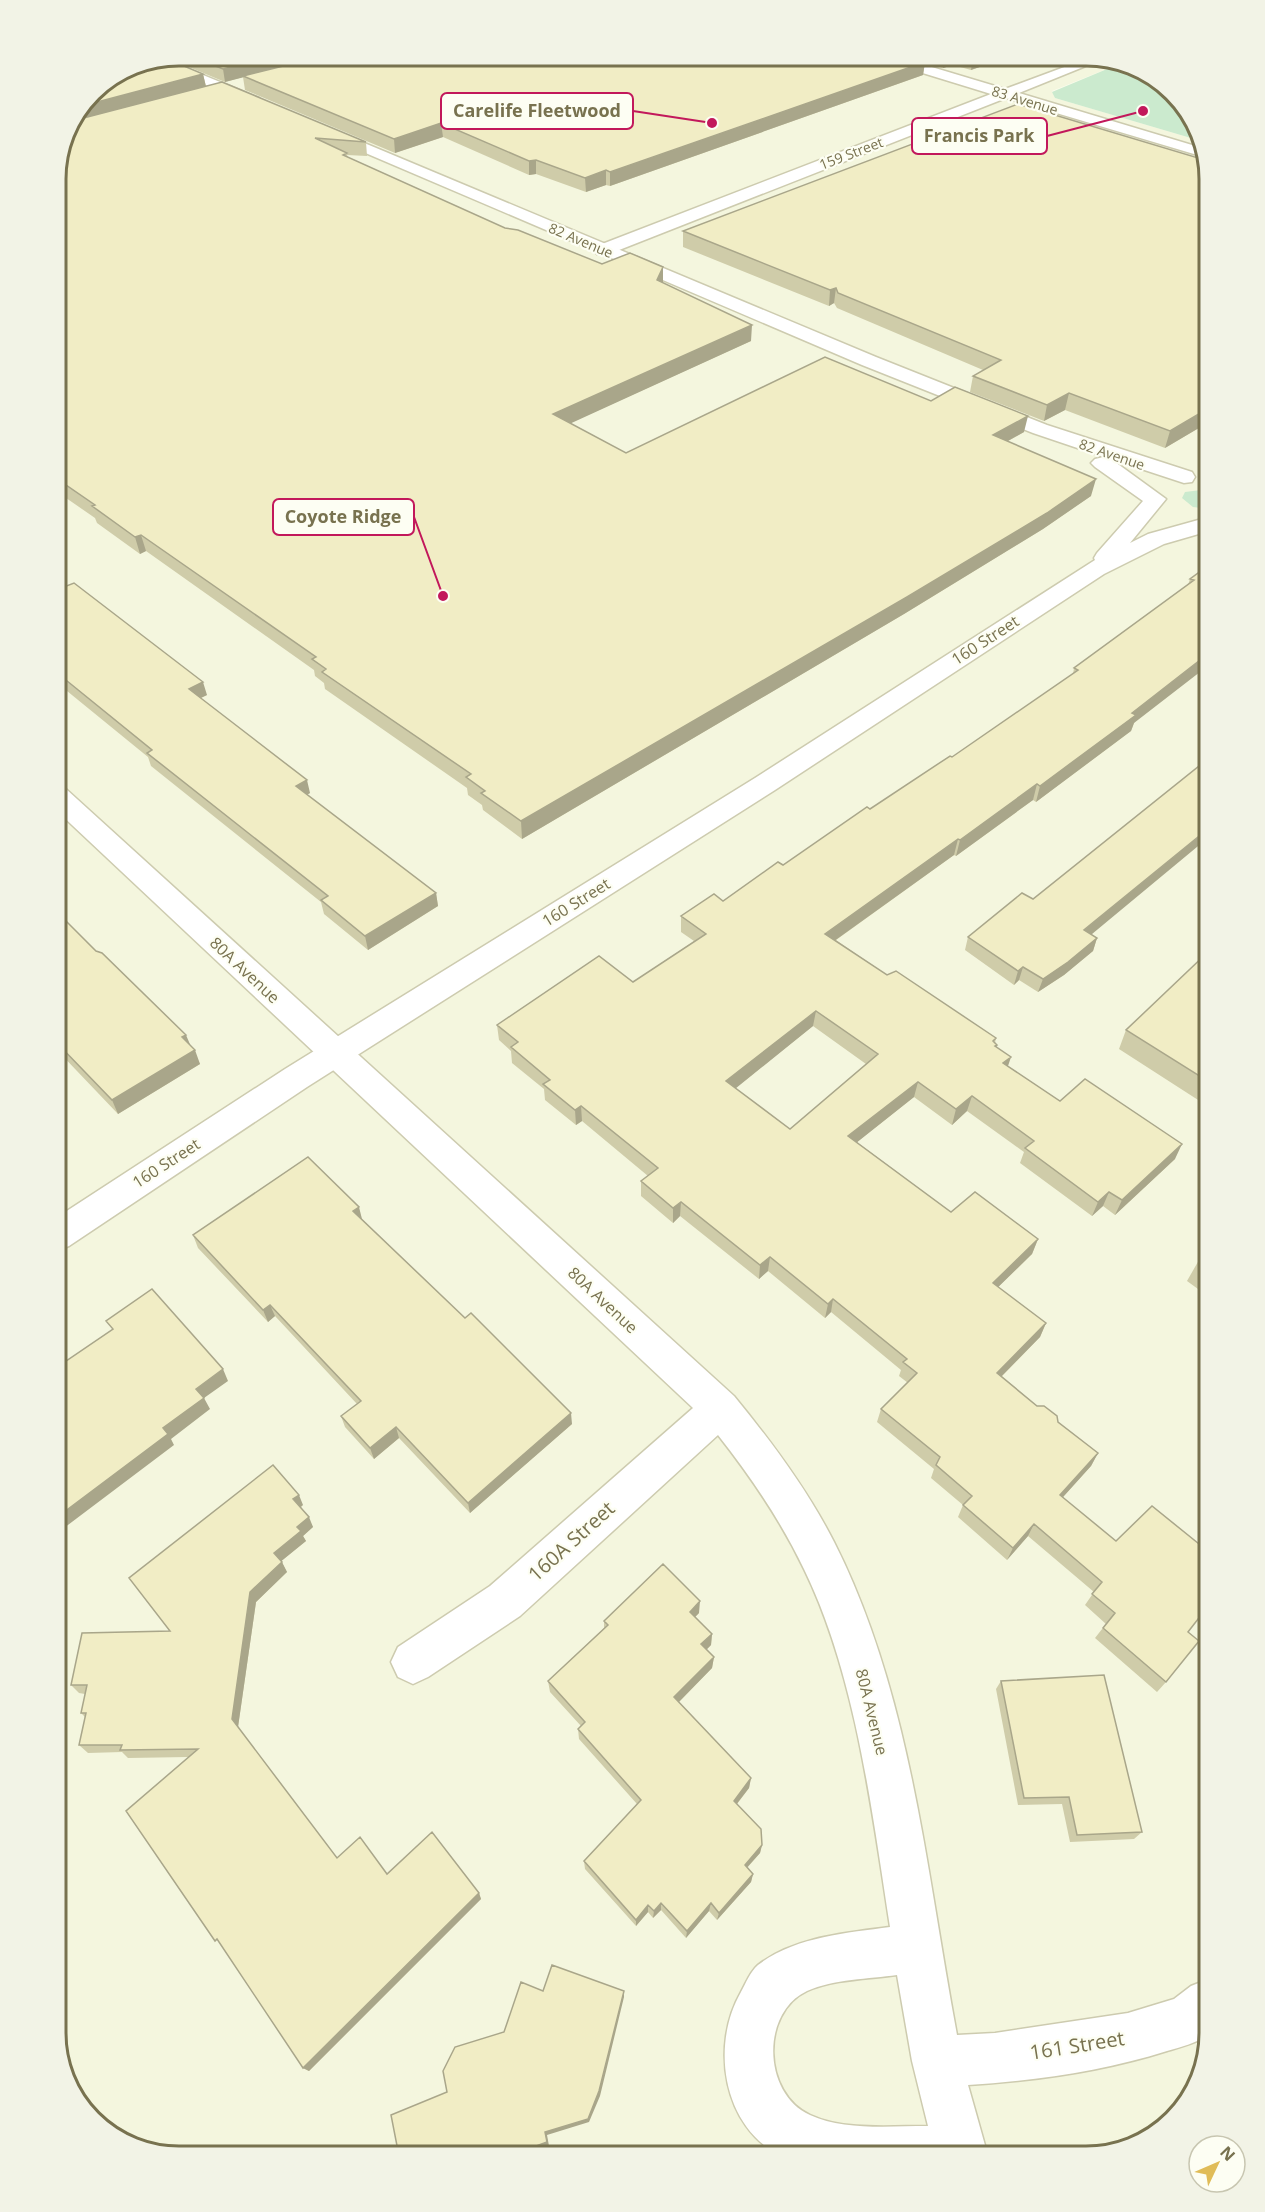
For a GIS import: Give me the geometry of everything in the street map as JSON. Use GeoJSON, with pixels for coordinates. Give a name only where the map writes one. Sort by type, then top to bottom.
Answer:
{"type":"FeatureCollection","features":[{"type":"Feature","properties":{"kind":"street","name":"83 Avenue"},"geometry":{"type":"LineString","coordinates":[[914,66],[1195,151]]}},
{"type":"Feature","properties":{"kind":"street","name":"159 Street"},"geometry":{"type":"LineString","coordinates":[[603,250],[1075,66]]}},
{"type":"Feature","properties":{"kind":"street"},"geometry":{"type":"LineString","coordinates":[[171,67],[266,106]]}},
{"type":"Feature","properties":{"kind":"street"},"geometry":{"type":"LineString","coordinates":[[201,94],[246,83]]}},
{"type":"Feature","properties":{"kind":"street","name":"82 Avenue"},"geometry":{"type":"LineString","coordinates":[[309,124],[869,361],[1040,429],[1193,475]]}},
{"type":"Feature","properties":{"kind":"street","name":"82 Avenue"},"geometry":{"type":"LineString","coordinates":[[1040,429],[1123,476],[1172,514],[1199,521]]}},
{"type":"Feature","properties":{"kind":"street","name":"160 Street"},"geometry":{"type":"LineString","coordinates":[[1096,568],[1155,499],[1156,487],[1163,482],[1193,475]]}},
{"type":"Feature","properties":{"kind":"street","name":"160 Street"},"geometry":{"type":"LineString","coordinates":[[66,1229],[336,1053],[765,784],[1096,568],[1156,539],[1199,526]]}},
{"type":"Feature","properties":{"kind":"street","name":"80A Avenue"},"geometry":{"type":"LineString","coordinates":[[66,804],[720,1408],[760,1458],[797,1514],[829,1577],[855,1643],[892,1794],[937,2061],[960,2146]]}},
{"type":"Feature","properties":{"kind":"street","name":"160A Street"},"geometry":{"type":"LineString","coordinates":[[413,1662],[505,1601],[720,1408]]}},
{"type":"Feature","properties":{"kind":"street","name":"80A Avenue"},"geometry":{"type":"LineString","coordinates":[[832,2146],[806,2141],[778,2125],[758,2096],[749,2072],[747,2048],[751,2022],[776,1983],[805,1966],[918,1948]]}},
{"type":"Feature","properties":{"kind":"street","name":"161 Street"},"geometry":{"type":"LineString","coordinates":[[937,2061],[995,2058],[1128,2038],[1187,2020],[1199,2011]]}},
{"type":"Feature","properties":{"kind":"shaded area"},"geometry":{"type":"Polygon","coordinates":[[[179,66],[1093,66],[1109,68],[1052,91],[1055,98],[1191,138],[1199,179],[1199,2033],[1195,2062],[1184,2089],[1166,2113],[1149,2127],[1115,2142],[1086,2146],[172,2146],[143,2140],[116,2127],[85,2096],[72,2069],[66,2033],[66,172],[69,154],[119,83],[150,70],[179,66]]]}},
{"type":"Feature","properties":{"kind":"shaded area"},"geometry":{"type":"Polygon","coordinates":[[[1109,68],[1122,72],[1149,85],[1160,94],[1180,116],[1191,138],[1055,98],[1052,92],[1109,68]]]}},
{"type":"Feature","properties":{"kind":"shaded area"},"geometry":{"type":"Polygon","coordinates":[[[1199,490],[1199,508],[1193,507],[1182,498],[1185,492],[1199,490]]]}},
{"type":"Feature","properties":{"kind":"building"},"geometry":{"type":"Polygon","coordinates":[[[184,66],[203,74],[96,102],[116,85],[157,68],[184,66]]]}},
{"type":"Feature","properties":{"kind":"building"},"geometry":{"type":"Polygon","coordinates":[[[215,66],[235,66],[223,69],[215,66]]]}},
{"type":"Feature","properties":{"kind":"building"},"geometry":{"type":"Polygon","coordinates":[[[284,66],[914,66],[610,172],[606,170],[585,178],[536,160],[529,161],[441,123],[394,139],[243,76],[284,66]]]}},
{"type":"Feature","properties":{"kind":"building"},"geometry":{"type":"Polygon","coordinates":[[[222,82],[366,142],[315,138],[347,153],[343,155],[505,228],[518,230],[602,264],[630,253],[663,267],[657,280],[752,325],[553,414],[626,453],[825,357],[931,401],[955,387],[1028,416],[993,435],[1096,479],[1047,513],[907,597],[521,821],[481,793],[485,791],[466,777],[471,774],[322,672],[326,669],[312,659],[316,657],[141,535],[135,537],[66,485],[66,172],[70,150],[84,118],[222,82]]]}},
{"type":"Feature","properties":{"kind":"building"},"geometry":{"type":"Polygon","coordinates":[[[1018,104],[1196,157],[1199,179],[1199,414],[1170,431],[1069,393],[1047,405],[973,376],[1001,360],[838,293],[836,288],[830,290],[683,231],[1018,104]]]}},
{"type":"Feature","properties":{"kind":"building"},"geometry":{"type":"Polygon","coordinates":[[[1199,572],[1199,661],[1132,713],[1136,715],[1040,786],[1037,784],[825,934],[887,975],[896,971],[996,1038],[993,1041],[997,1045],[995,1046],[1011,1057],[1003,1063],[1060,1101],[1085,1079],[1182,1144],[1122,1200],[1109,1192],[1098,1202],[1025,1148],[1034,1141],[972,1096],[956,1109],[918,1082],[848,1136],[951,1212],[975,1192],[1038,1239],[993,1283],[1046,1323],[997,1373],[1037,1406],[1044,1406],[1057,1416],[1058,1422],[1098,1453],[1060,1495],[1116,1541],[1152,1506],[1199,1544],[1199,1618],[1188,1632],[1199,1641],[1166,1682],[1103,1628],[1115,1613],[1092,1594],[1102,1582],[1034,1524],[1013,1548],[963,1505],[972,1496],[936,1465],[940,1457],[881,1409],[917,1373],[903,1362],[907,1359],[833,1299],[828,1304],[770,1257],[760,1265],[681,1202],[673,1208],[641,1181],[658,1168],[581,1106],[575,1110],[543,1084],[550,1080],[511,1047],[518,1042],[497,1025],[599,956],[633,982],[706,934],[681,916],[714,894],[723,901],[778,862],[783,865],[867,807],[870,809],[950,756],[952,757],[1078,670],[1074,668],[1194,580],[1190,579],[1199,572]],[[816,1011],[726,1081],[790,1129],[878,1054],[816,1011]]]}},
{"type":"Feature","properties":{"kind":"building"},"geometry":{"type":"Polygon","coordinates":[[[74,583],[203,682],[189,689],[307,780],[296,786],[436,893],[365,936],[321,900],[328,896],[147,753],[152,750],[66,680],[66,586],[74,583]]]}},
{"type":"Feature","properties":{"kind":"building"},"geometry":{"type":"Polygon","coordinates":[[[1199,766],[1199,836],[1084,930],[1097,938],[1043,979],[1023,967],[1018,971],[968,937],[1022,893],[1033,899],[1199,766]]]}},
{"type":"Feature","properties":{"kind":"building"},"geometry":{"type":"Polygon","coordinates":[[[66,921],[186,1035],[182,1037],[195,1050],[112,1100],[66,1052],[66,921]]]}},
{"type":"Feature","properties":{"kind":"building"},"geometry":{"type":"Polygon","coordinates":[[[1199,961],[1199,1076],[1126,1030],[1199,961]]]}},
{"type":"Feature","properties":{"kind":"building"},"geometry":{"type":"Polygon","coordinates":[[[308,1157],[359,1207],[353,1211],[465,1318],[471,1313],[571,1413],[468,1503],[396,1427],[370,1448],[341,1416],[361,1401],[270,1305],[263,1310],[193,1235],[308,1157]]]}},
{"type":"Feature","properties":{"kind":"building"},"geometry":{"type":"Polygon","coordinates":[[[152,1289],[223,1369],[196,1389],[204,1398],[163,1428],[168,1434],[66,1510],[66,1361],[113,1329],[106,1321],[152,1289]]]}},
{"type":"Feature","properties":{"kind":"building"},"geometry":{"type":"Polygon","coordinates":[[[273,1465],[299,1495],[293,1499],[309,1517],[297,1527],[301,1531],[274,1553],[282,1562],[250,1592],[232,1719],[337,1858],[360,1837],[387,1874],[432,1832],[479,1893],[303,2068],[217,1939],[215,1941],[126,1811],[198,1749],[120,1750],[122,1745],[79,1745],[86,1713],[81,1713],[87,1685],[71,1685],[82,1633],[170,1631],[129,1578],[273,1465]]]}},
{"type":"Feature","properties":{"kind":"building"},"geometry":{"type":"Polygon","coordinates":[[[663,1564],[700,1601],[690,1612],[712,1634],[701,1644],[714,1657],[674,1697],[751,1778],[734,1801],[761,1829],[762,1845],[745,1865],[753,1874],[719,1913],[711,1903],[687,1931],[661,1903],[654,1911],[648,1905],[636,1920],[584,1861],[641,1800],[578,1729],[585,1722],[548,1681],[608,1625],[604,1621],[663,1564]]]}},
{"type":"Feature","properties":{"kind":"building"},"geometry":{"type":"Polygon","coordinates":[[[1104,1675],[1142,1832],[1077,1835],[1069,1797],[1024,1798],[1001,1681],[1104,1675]]]}},
{"type":"Feature","properties":{"kind":"building"},"geometry":{"type":"Polygon","coordinates":[[[552,1965],[624,1991],[599,2091],[588,2119],[545,2132],[547,2142],[536,2146],[397,2146],[391,2115],[447,2092],[443,2071],[455,2047],[504,2032],[521,1982],[543,1991],[552,1965]]]}},
{"type":"Feature","properties":{"kind":"place","name":"Francis Park"},"geometry":{"type":"Point","coordinates":[1143,111]}},
{"type":"Feature","properties":{"kind":"place","name":"Carelife Fleetwood"},"geometry":{"type":"Point","coordinates":[712,123]}},
{"type":"Feature","properties":{"kind":"place","name":"Coyote Ridge"},"geometry":{"type":"Point","coordinates":[443,596]}}]}
